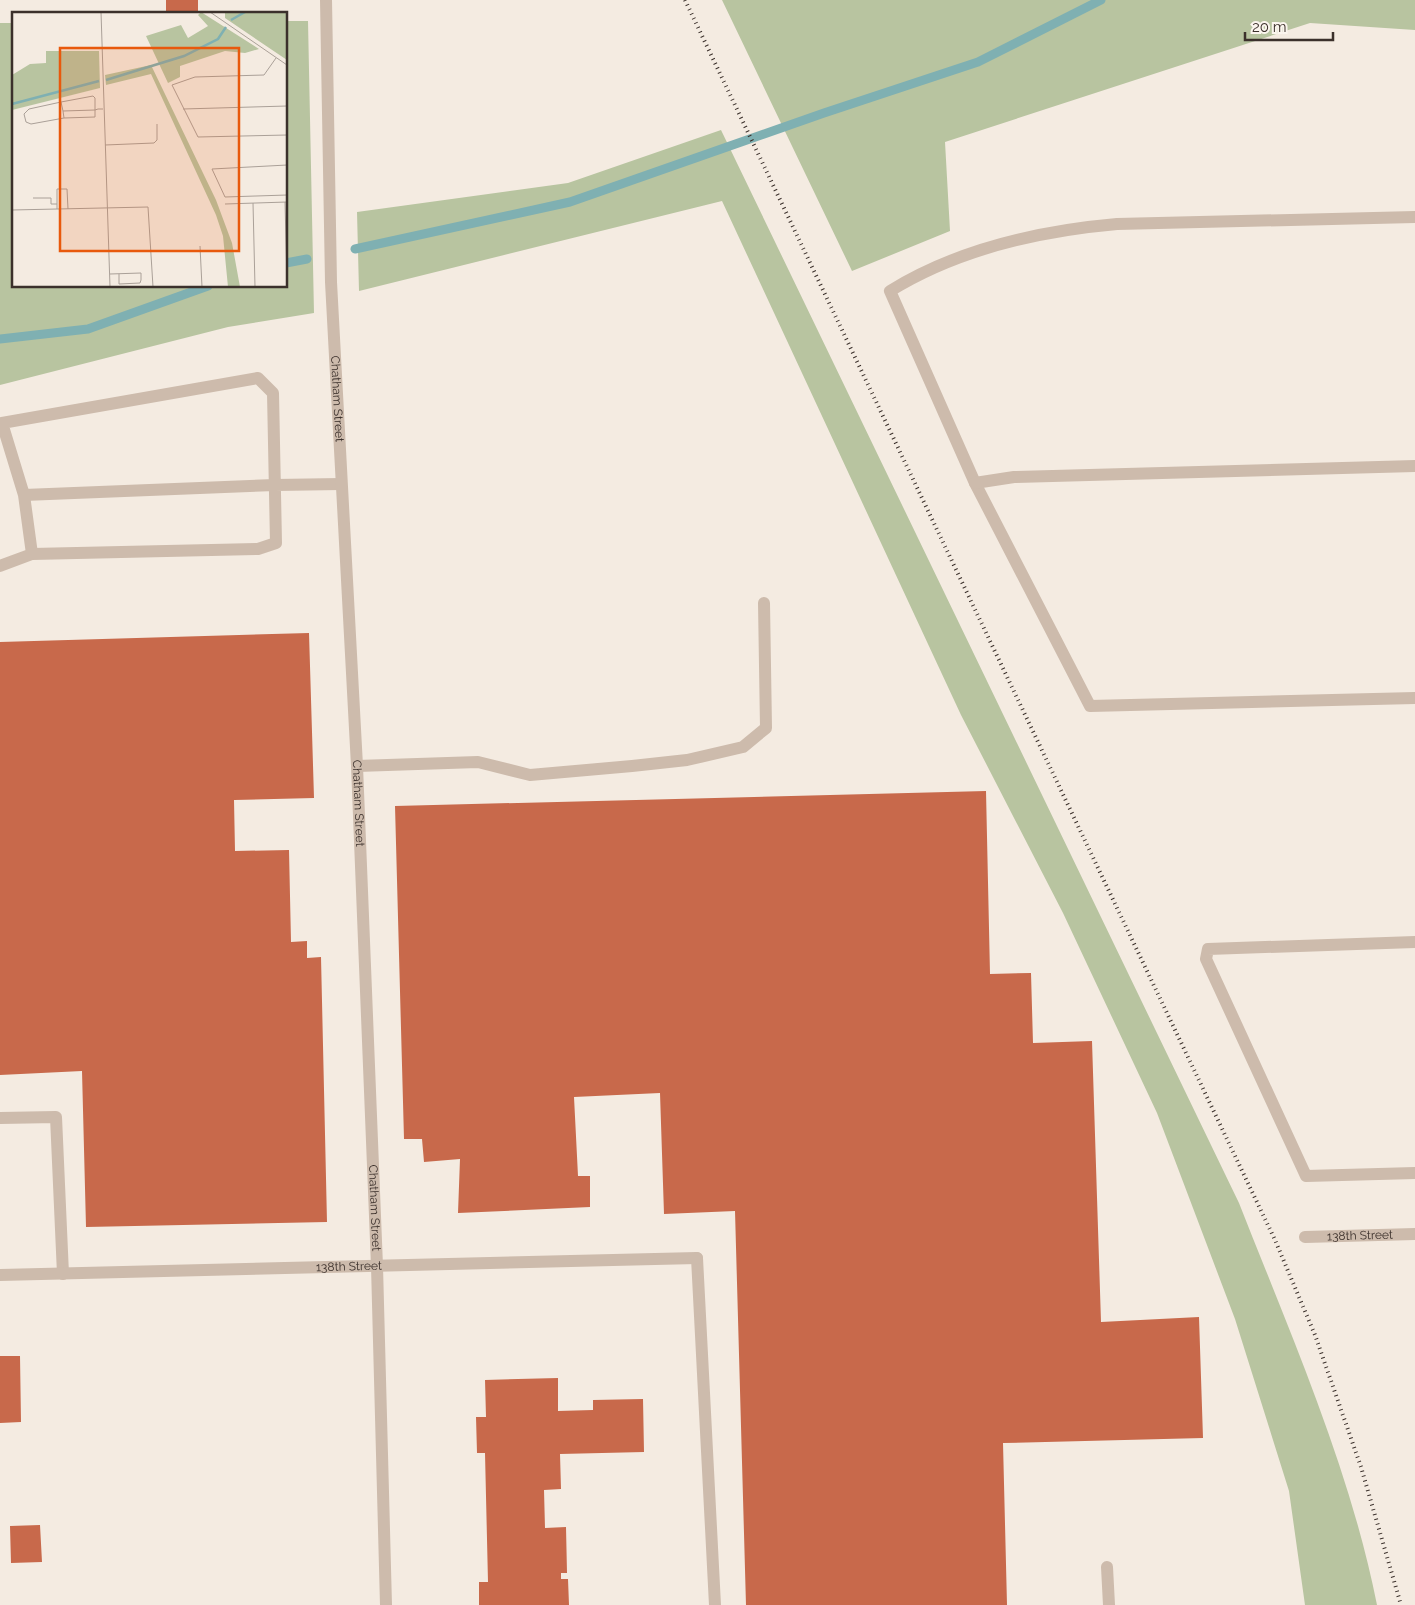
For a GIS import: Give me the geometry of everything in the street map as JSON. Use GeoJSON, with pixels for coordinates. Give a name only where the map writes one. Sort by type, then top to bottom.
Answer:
{"type":"FeatureCollection","features":[{"type":"Feature","properties":{"kind":"street","name":"Chatham Street"},"geometry":{"type":"LineString","coordinates":[[326,0],[332,282],[357,766],[377,1266],[386,1605]]}},
{"type":"Feature","properties":{"kind":"street"},"geometry":{"type":"LineString","coordinates":[[1415,217],[1117,224],[1067,228],[961,256],[919,272],[890,291],[975,482],[1090,706],[1415,698]]}},
{"type":"Feature","properties":{"kind":"street"},"geometry":{"type":"LineString","coordinates":[[0,566],[32,554],[258,550],[276,543],[273,393],[258,378],[1,424],[24,495],[32,554]]}},
{"type":"Feature","properties":{"kind":"street"},"geometry":{"type":"LineString","coordinates":[[975,482],[1024,477],[1415,466]]}},
{"type":"Feature","properties":{"kind":"street"},"geometry":{"type":"LineString","coordinates":[[24,495],[341,484]]}},
{"type":"Feature","properties":{"kind":"street"},"geometry":{"type":"LineString","coordinates":[[357,766],[478,762],[530,774],[687,760],[742,747],[766,728],[764,603]]}},
{"type":"Feature","properties":{"kind":"street"},"geometry":{"type":"LineString","coordinates":[[1415,942],[1208,949],[1206,959],[1306,1176],[1415,1173]]}},
{"type":"Feature","properties":{"kind":"street"},"geometry":{"type":"LineString","coordinates":[[0,1118],[56,1117],[63,1274]]}},
{"type":"Feature","properties":{"kind":"street","name":"138th Street"},"geometry":{"type":"LineString","coordinates":[[1305,1237],[1415,1234]]}},
{"type":"Feature","properties":{"kind":"street","name":"138th Street"},"geometry":{"type":"LineString","coordinates":[[0,1276],[698,1258],[715,1605]]}},
{"type":"Feature","properties":{"kind":"street"},"geometry":{"type":"LineString","coordinates":[[1107,1567],[1109,1605]]}},
{"type":"Feature","properties":{"kind":"green space"},"geometry":{"type":"Polygon","coordinates":[[[722,0],[1415,0],[1415,30],[1310,23],[945,142],[950,231],[852,271],[722,0]]]}},
{"type":"Feature","properties":{"kind":"green space"},"geometry":{"type":"Polygon","coordinates":[[[288,21],[308,21],[314,313],[228,327],[0,385],[0,23],[12,23],[12,288],[288,288],[288,21]]]}},
{"type":"Feature","properties":{"kind":"green space"},"geometry":{"type":"Polygon","coordinates":[[[721,130],[1239,1203],[1298,1351],[1335,1452],[1365,1554],[1377,1605],[1305,1605],[1289,1491],[1235,1319],[1157,1113],[1063,913],[961,715],[722,201],[359,291],[357,212],[568,183],[721,130]]]}},
{"type":"Feature","properties":{"kind":"building"},"geometry":{"type":"Polygon","coordinates":[[[166,0],[198,0],[198,12],[166,12],[166,0]]]}},
{"type":"Feature","properties":{"kind":"building"},"geometry":{"type":"Polygon","coordinates":[[[309,633],[314,798],[234,800],[235,851],[289,850],[291,942],[307,941],[307,958],[321,957],[327,1222],[86,1227],[82,1071],[0,1075],[0,642],[309,633]]]}},
{"type":"Feature","properties":{"kind":"building"},"geometry":{"type":"Polygon","coordinates":[[[986,791],[990,974],[1031,973],[1033,1043],[1092,1041],[1101,1322],[1199,1317],[1203,1438],[1003,1443],[1007,1605],[746,1605],[735,1211],[664,1214],[660,1093],[574,1097],[578,1176],[590,1176],[590,1207],[458,1213],[460,1159],[424,1162],[422,1139],[404,1139],[395,806],[986,791]]]}},
{"type":"Feature","properties":{"kind":"building"},"geometry":{"type":"Polygon","coordinates":[[[0,1356],[20,1356],[21,1422],[0,1423],[0,1356]]]}},
{"type":"Feature","properties":{"kind":"building"},"geometry":{"type":"Polygon","coordinates":[[[558,1378],[558,1411],[593,1410],[593,1400],[643,1399],[644,1452],[560,1454],[561,1489],[544,1490],[545,1528],[566,1527],[567,1573],[561,1573],[561,1579],[568,1579],[569,1605],[479,1605],[479,1582],[488,1582],[485,1453],[477,1453],[476,1417],[486,1417],[485,1380],[558,1378]]]}},
{"type":"Feature","properties":{"kind":"building"},"geometry":{"type":"Polygon","coordinates":[[[40,1525],[42,1562],[11,1563],[10,1526],[40,1525]]]}},
{"type":"Feature","properties":{"kind":"waterway"},"geometry":{"type":"LineString","coordinates":[[355,249],[570,202],[824,113],[978,62],[1101,0]]}},
{"type":"Feature","properties":{"kind":"waterway"},"geometry":{"type":"LineString","coordinates":[[288,263],[307,259]]}},
{"type":"Feature","properties":{"kind":"waterway"},"geometry":{"type":"LineString","coordinates":[[0,339],[88,329],[202,288]]}},
{"type":"Feature","properties":{"kind":"railway"},"geometry":{"type":"LineString","coordinates":[[685,0],[1275,1240],[1315,1335],[1361,1467],[1401,1605]]}}]}
